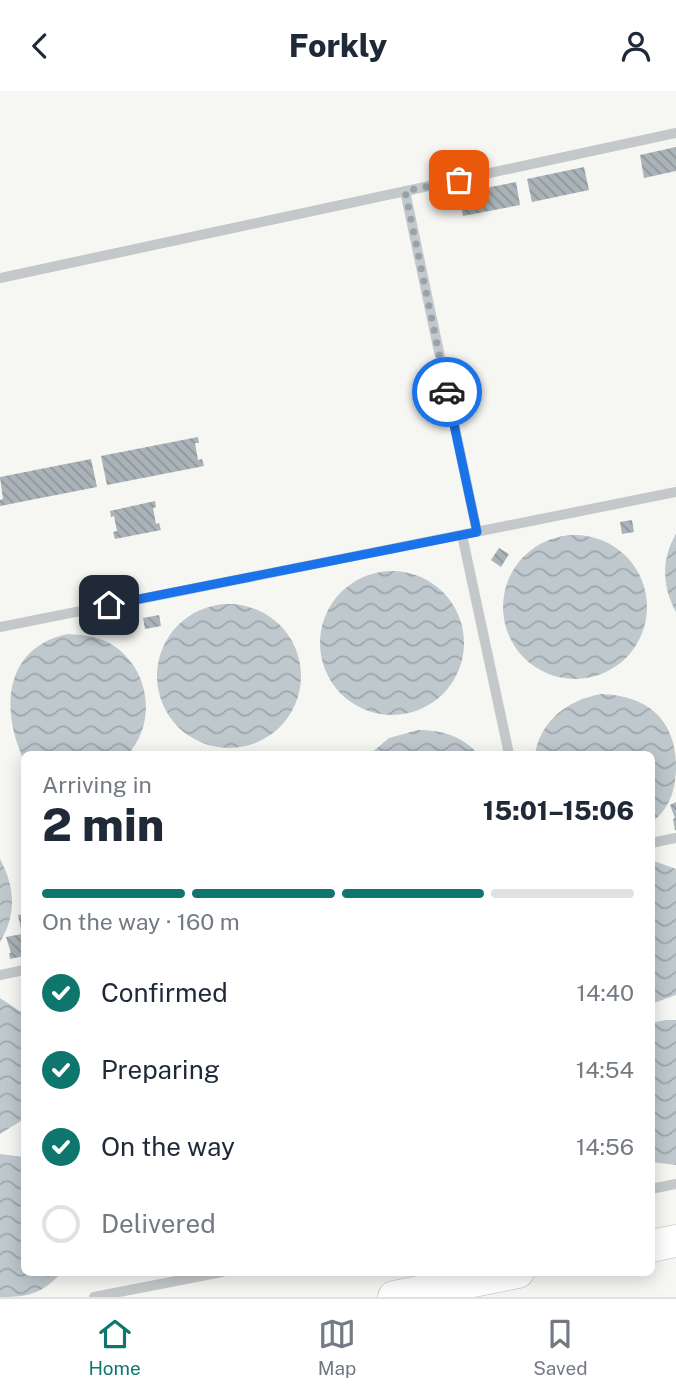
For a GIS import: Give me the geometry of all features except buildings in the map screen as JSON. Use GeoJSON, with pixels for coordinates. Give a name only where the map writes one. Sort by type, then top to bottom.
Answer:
{"type":"FeatureCollection","features":[{"type":"Feature","properties":{"kind":"main road"},"geometry":{"type":"LineString","coordinates":[[655,1245],[676,1241]]}},
{"type":"Feature","properties":{"kind":"main road"},"geometry":{"type":"LineString","coordinates":[[394,1297],[498,1276]]}},
{"type":"Feature","properties":{"kind":"lane"},"geometry":{"type":"LineString","coordinates":[[0,278],[676,132]]}},
{"type":"Feature","properties":{"kind":"lane"},"geometry":{"type":"LineString","coordinates":[[405,191],[477,532]]}},
{"type":"Feature","properties":{"kind":"lane"},"geometry":{"type":"LineString","coordinates":[[0,627],[676,492]]}},
{"type":"Feature","properties":{"kind":"lane"},"geometry":{"type":"LineString","coordinates":[[462,535],[508,751]]}},
{"type":"Feature","properties":{"kind":"lane"},"geometry":{"type":"LineString","coordinates":[[655,842],[676,838]]}},
{"type":"Feature","properties":{"kind":"lane"},"geometry":{"type":"LineString","coordinates":[[0,975],[21,971]]}},
{"type":"Feature","properties":{"kind":"lane"},"geometry":{"type":"LineString","coordinates":[[655,1188],[676,1184]]}},
{"type":"Feature","properties":{"kind":"lane"},"geometry":{"type":"LineString","coordinates":[[93,1297],[201,1276]]}},
{"type":"Feature","properties":{"kind":"water"},"geometry":{"type":"Polygon","coordinates":[[[676,534],[676,612],[668,593],[665,573],[668,553],[676,534]]]}},
{"type":"Feature","properties":{"kind":"water"},"geometry":{"type":"Polygon","coordinates":[[[575,535],[603,540],[626,556],[642,579],[647,607],[642,635],[626,658],[603,674],[575,679],[547,674],[524,658],[508,635],[503,607],[508,579],[524,556],[547,540],[575,535]]]}},
{"type":"Feature","properties":{"kind":"water"},"geometry":{"type":"Polygon","coordinates":[[[392,571],[420,576],[443,592],[459,615],[464,643],[459,671],[443,694],[420,710],[392,715],[364,710],[341,694],[325,671],[320,643],[325,615],[341,592],[364,576],[392,571]]]}},
{"type":"Feature","properties":{"kind":"water"},"geometry":{"type":"Polygon","coordinates":[[[229,604],[257,609],[280,625],[296,648],[301,676],[296,704],[280,727],[257,743],[229,748],[201,743],[178,727],[162,704],[157,676],[162,648],[178,625],[201,609],[229,604]]]}},
{"type":"Feature","properties":{"kind":"water"},"geometry":{"type":"Polygon","coordinates":[[[68,634],[85,635],[111,644],[134,666],[145,695],[146,711],[143,726],[130,751],[21,753],[12,721],[10,702],[13,683],[20,666],[31,652],[47,641],[68,634]]]}},
{"type":"Feature","properties":{"kind":"water"},"geometry":{"type":"Polygon","coordinates":[[[601,694],[617,695],[645,705],[664,723],[671,735],[675,749],[675,783],[667,805],[655,819],[655,751],[536,751],[543,731],[558,713],[589,697],[601,694]]]}},
{"type":"Feature","properties":{"kind":"water"},"geometry":{"type":"Polygon","coordinates":[[[418,730],[435,731],[451,735],[474,751],[374,751],[389,738],[418,730]]]}},
{"type":"Feature","properties":{"kind":"water"},"geometry":{"type":"Polygon","coordinates":[[[0,859],[9,880],[12,901],[9,921],[0,942],[0,859]]]}},
{"type":"Feature","properties":{"kind":"water"},"geometry":{"type":"Polygon","coordinates":[[[655,861],[676,869],[676,995],[655,1003],[655,861]]]}},
{"type":"Feature","properties":{"kind":"water"},"geometry":{"type":"Polygon","coordinates":[[[0,998],[21,1012],[21,1121],[0,1134],[0,998]]]}},
{"type":"Feature","properties":{"kind":"water"},"geometry":{"type":"Polygon","coordinates":[[[676,1020],[676,1165],[655,1162],[655,1022],[676,1020]]]}},
{"type":"Feature","properties":{"kind":"water"},"geometry":{"type":"Polygon","coordinates":[[[0,1154],[21,1157],[21,1276],[58,1276],[34,1293],[0,1297],[0,1154]]]}},
{"type":"Feature","properties":{"kind":"way so far"},"geometry":{"type":"LineString","coordinates":[[447,392],[405,191],[459,180]]}},
{"type":"Feature","properties":{"kind":"route"},"geometry":{"type":"LineString","coordinates":[[109,605],[477,532],[447,392]]}}]}
